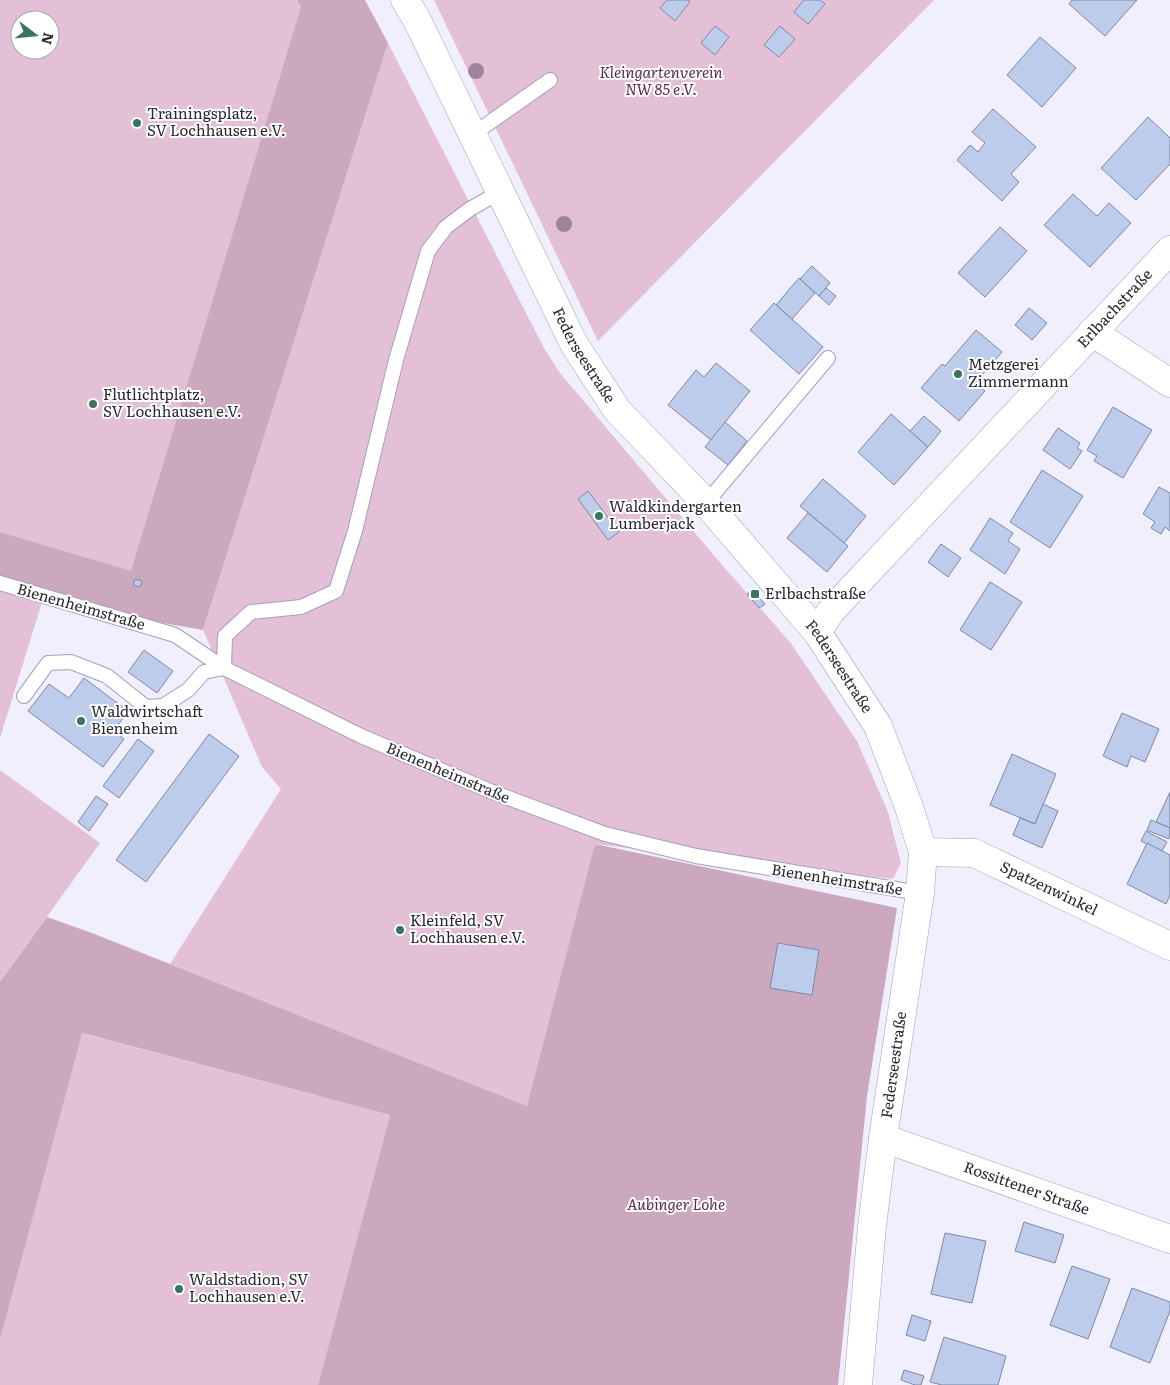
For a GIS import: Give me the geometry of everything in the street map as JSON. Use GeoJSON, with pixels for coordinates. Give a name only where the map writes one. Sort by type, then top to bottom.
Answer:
{"type":"FeatureCollection","features":[{"type":"Feature","properties":{"kind":"street","name":"Federseestraße"},"geometry":{"type":"LineString","coordinates":[[406,0],[574,344],[617,410],[706,503],[817,632],[878,726],[909,807],[923,852],[920,893],[883,1138],[872,1226],[858,1385]]}},
{"type":"Feature","properties":{"kind":"street","name":"Erlbachstraße"},"geometry":{"type":"LineString","coordinates":[[817,632],[831,611],[1170,250]]}},
{"type":"Feature","properties":{"kind":"street"},"geometry":{"type":"LineString","coordinates":[[1092,332],[1170,383]]}},
{"type":"Feature","properties":{"kind":"street","name":"Spatzenwinkel"},"geometry":{"type":"LineString","coordinates":[[923,852],[974,854],[1170,946]]}},
{"type":"Feature","properties":{"kind":"street","name":"Rossittener Straße"},"geometry":{"type":"LineString","coordinates":[[883,1138],[1170,1239]]}},
{"type":"Feature","properties":{"kind":"lane"},"geometry":{"type":"LineString","coordinates":[[472,135],[550,80]]}},
{"type":"Feature","properties":{"kind":"lane"},"geometry":{"type":"LineString","coordinates":[[24,696],[48,664],[71,662],[107,676],[146,707],[163,706],[188,690],[204,672],[224,668],[225,636],[251,612],[301,607],[336,591],[356,531],[396,360],[428,251],[446,227],[470,209],[500,192]]}},
{"type":"Feature","properties":{"kind":"lane"},"geometry":{"type":"LineString","coordinates":[[706,503],[828,358]]}},
{"type":"Feature","properties":{"kind":"lane","name":"Bienenheimstraße"},"geometry":{"type":"LineString","coordinates":[[0,583],[175,635],[224,668],[370,739],[490,792],[605,834],[696,856],[920,893]]}},
{"type":"Feature","properties":{"kind":"green space"},"geometry":{"type":"Polygon","coordinates":[[[0,0],[297,0],[302,7],[217,289],[220,290],[131,572],[0,532],[0,0]]]}},
{"type":"Feature","properties":{"kind":"green space"},"geometry":{"type":"Polygon","coordinates":[[[297,0],[365,0],[388,43],[203,630],[42,602],[0,590],[0,532],[131,571],[301,7],[297,0]]]}},
{"type":"Feature","properties":{"kind":"green space","name":"Kleingartenverein NW 85 e.V."},"geometry":{"type":"Polygon","coordinates":[[[434,0],[934,0],[598,341],[434,0]]]}},
{"type":"Feature","properties":{"kind":"green space"},"geometry":{"type":"Polygon","coordinates":[[[388,43],[545,350],[560,373],[723,566],[790,642],[857,741],[888,812],[901,863],[893,879],[595,844],[564,1000],[527,1106],[170,964],[281,789],[262,767],[203,630],[388,43]]]}},
{"type":"Feature","properties":{"kind":"green space"},"geometry":{"type":"Polygon","coordinates":[[[0,590],[42,602],[0,738],[0,590]]]}},
{"type":"Feature","properties":{"kind":"green space"},"geometry":{"type":"Polygon","coordinates":[[[0,770],[100,843],[0,982],[0,770]]]}},
{"type":"Feature","properties":{"kind":"green space","name":"Aubinger Lohe"},"geometry":{"type":"Polygon","coordinates":[[[595,844],[897,908],[867,1096],[838,1385],[318,1385],[390,1115],[82,1033],[0,1340],[0,982],[47,917],[92,933],[527,1106],[595,844]]]}},
{"type":"Feature","properties":{"kind":"green space"},"geometry":{"type":"Polygon","coordinates":[[[81,1033],[390,1115],[318,1385],[0,1385],[0,1340],[81,1033]]]}},
{"type":"Feature","properties":{"kind":"building"},"geometry":{"type":"Polygon","coordinates":[[[667,0],[688,0],[690,2],[675,21],[660,8],[667,0]]]}},
{"type":"Feature","properties":{"kind":"building"},"geometry":{"type":"Polygon","coordinates":[[[804,0],[820,0],[825,4],[808,24],[794,12],[804,0]]]}},
{"type":"Feature","properties":{"kind":"building"},"geometry":{"type":"Polygon","coordinates":[[[1072,0],[1137,0],[1105,36],[1069,4],[1072,0]]]}},
{"type":"Feature","properties":{"kind":"building"},"geometry":{"type":"Polygon","coordinates":[[[715,26],[729,37],[715,55],[701,43],[715,26]]]}},
{"type":"Feature","properties":{"kind":"building"},"geometry":{"type":"Polygon","coordinates":[[[780,26],[795,39],[779,57],[764,45],[780,26]]]}},
{"type":"Feature","properties":{"kind":"building"},"geometry":{"type":"Polygon","coordinates":[[[1040,37],[1076,68],[1042,107],[1007,75],[1040,37]]]}},
{"type":"Feature","properties":{"kind":"building"},"geometry":{"type":"Polygon","coordinates":[[[993,109],[1036,147],[1011,174],[1019,182],[1002,201],[957,160],[970,145],[978,152],[985,143],[972,132],[993,109]]]}},
{"type":"Feature","properties":{"kind":"building"},"geometry":{"type":"Polygon","coordinates":[[[1148,117],[1170,138],[1170,164],[1136,200],[1101,168],[1148,117]]]}},
{"type":"Feature","properties":{"kind":"building"},"geometry":{"type":"Polygon","coordinates":[[[1073,194],[1097,216],[1109,203],[1131,223],[1090,267],[1044,225],[1073,194]]]}},
{"type":"Feature","properties":{"kind":"building"},"geometry":{"type":"Polygon","coordinates":[[[1000,227],[1027,251],[985,297],[958,273],[1000,227]]]}},
{"type":"Feature","properties":{"kind":"building"},"geometry":{"type":"Polygon","coordinates":[[[812,266],[830,283],[819,296],[800,279],[812,266]]]}},
{"type":"Feature","properties":{"kind":"building"},"geometry":{"type":"Polygon","coordinates":[[[799,278],[815,293],[792,319],[776,305],[799,278]]]}},
{"type":"Feature","properties":{"kind":"building"},"geometry":{"type":"Polygon","coordinates":[[[826,288],[836,296],[829,305],[819,296],[826,288]]]}},
{"type":"Feature","properties":{"kind":"building"},"geometry":{"type":"Polygon","coordinates":[[[774,303],[823,347],[799,374],[750,330],[774,303]]]}},
{"type":"Feature","properties":{"kind":"building"},"geometry":{"type":"Polygon","coordinates":[[[1029,308],[1047,323],[1032,340],[1015,325],[1029,308]]]}},
{"type":"Feature","properties":{"kind":"building","name":"Metzgerei Zimmermann"},"geometry":{"type":"Polygon","coordinates":[[[976,330],[1002,352],[975,383],[985,391],[959,421],[921,388],[942,364],[945,366],[976,330]]]}},
{"type":"Feature","properties":{"kind":"building"},"geometry":{"type":"Polygon","coordinates":[[[716,363],[750,391],[711,440],[668,405],[696,370],[704,377],[716,363]]]}},
{"type":"Feature","properties":{"kind":"building"},"geometry":{"type":"Polygon","coordinates":[[[1113,407],[1152,430],[1123,478],[1094,461],[1097,456],[1087,450],[1113,407]]]}},
{"type":"Feature","properties":{"kind":"building"},"geometry":{"type":"Polygon","coordinates":[[[891,414],[928,447],[894,485],[858,452],[891,414]]]}},
{"type":"Feature","properties":{"kind":"building"},"geometry":{"type":"Polygon","coordinates":[[[924,416],[941,431],[928,447],[910,431],[924,416]]]}},
{"type":"Feature","properties":{"kind":"building"},"geometry":{"type":"Polygon","coordinates":[[[725,422],[747,441],[728,465],[705,447],[725,422]]]}},
{"type":"Feature","properties":{"kind":"building"},"geometry":{"type":"Polygon","coordinates":[[[1058,428],[1080,443],[1077,448],[1082,451],[1070,469],[1043,450],[1058,428]]]}},
{"type":"Feature","properties":{"kind":"building"},"geometry":{"type":"Polygon","coordinates":[[[1042,470],[1083,496],[1050,548],[1010,522],[1042,470]]]}},
{"type":"Feature","properties":{"kind":"building"},"geometry":{"type":"Polygon","coordinates":[[[823,479],[866,516],[844,543],[800,506],[823,479]]]}},
{"type":"Feature","properties":{"kind":"building"},"geometry":{"type":"Polygon","coordinates":[[[1159,487],[1170,493],[1170,531],[1165,527],[1161,534],[1151,528],[1155,522],[1143,514],[1159,487]]]}},
{"type":"Feature","properties":{"kind":"building","name":"Waldkindergarten Lumberjack"},"geometry":{"type":"Polygon","coordinates":[[[588,491],[619,532],[608,540],[578,499],[588,491]]]}},
{"type":"Feature","properties":{"kind":"building"},"geometry":{"type":"Polygon","coordinates":[[[808,513],[848,546],[827,572],[787,538],[808,513]]]}},
{"type":"Feature","properties":{"kind":"building"},"geometry":{"type":"Polygon","coordinates":[[[990,518],[1013,533],[1008,541],[1020,549],[1005,574],[970,550],[990,518]]]}},
{"type":"Feature","properties":{"kind":"building"},"geometry":{"type":"Polygon","coordinates":[[[941,544],[961,558],[948,577],[928,562],[941,544]]]}},
{"type":"Feature","properties":{"kind":"building"},"geometry":{"type":"Polygon","coordinates":[[[135,579],[142,581],[140,587],[133,585],[135,579]]]}},
{"type":"Feature","properties":{"kind":"building"},"geometry":{"type":"Polygon","coordinates":[[[990,582],[1022,602],[991,650],[960,630],[990,582]]]}},
{"type":"Feature","properties":{"kind":"building"},"geometry":{"type":"Polygon","coordinates":[[[752,590],[765,604],[759,608],[747,594],[752,590]]]}},
{"type":"Feature","properties":{"kind":"building"},"geometry":{"type":"Polygon","coordinates":[[[144,650],[173,671],[157,693],[128,672],[144,650]]]}},
{"type":"Feature","properties":{"kind":"building","name":"Waldwirtschaft Bienenheim"},"geometry":{"type":"Polygon","coordinates":[[[84,678],[128,711],[114,731],[124,739],[103,767],[28,711],[49,684],[69,698],[84,678]]]}},
{"type":"Feature","properties":{"kind":"building"},"geometry":{"type":"Polygon","coordinates":[[[1122,713],[1159,729],[1145,762],[1131,756],[1127,767],[1103,756],[1122,713]]]}},
{"type":"Feature","properties":{"kind":"building"},"geometry":{"type":"Polygon","coordinates":[[[209,734],[239,756],[146,882],[116,860],[209,734]]]}},
{"type":"Feature","properties":{"kind":"building"},"geometry":{"type":"Polygon","coordinates":[[[138,739],[154,751],[119,798],[103,786],[138,739]]]}},
{"type":"Feature","properties":{"kind":"building"},"geometry":{"type":"Polygon","coordinates":[[[1012,754],[1056,774],[1035,824],[990,805],[1012,754]]]}},
{"type":"Feature","properties":{"kind":"building"},"geometry":{"type":"Polygon","coordinates":[[[1170,792],[1170,828],[1156,822],[1170,792]]]}},
{"type":"Feature","properties":{"kind":"building"},"geometry":{"type":"Polygon","coordinates":[[[96,796],[108,804],[89,831],[78,822],[96,796]]]}},
{"type":"Feature","properties":{"kind":"building"},"geometry":{"type":"Polygon","coordinates":[[[1043,804],[1058,811],[1042,848],[1013,835],[1020,818],[1035,824],[1043,804]]]}},
{"type":"Feature","properties":{"kind":"building"},"geometry":{"type":"Polygon","coordinates":[[[1151,820],[1170,828],[1169,839],[1147,830],[1151,820]]]}},
{"type":"Feature","properties":{"kind":"building"},"geometry":{"type":"Polygon","coordinates":[[[1146,831],[1167,842],[1162,851],[1141,841],[1146,831]]]}},
{"type":"Feature","properties":{"kind":"building"},"geometry":{"type":"Polygon","coordinates":[[[1147,843],[1170,855],[1170,895],[1166,904],[1127,884],[1147,843]]]}},
{"type":"Feature","properties":{"kind":"building"},"geometry":{"type":"Polygon","coordinates":[[[778,943],[819,950],[812,995],[770,988],[778,943]]]}},
{"type":"Feature","properties":{"kind":"building"},"geometry":{"type":"Polygon","coordinates":[[[1024,1222],[1064,1235],[1055,1263],[1015,1251],[1024,1222]]]}},
{"type":"Feature","properties":{"kind":"building"},"geometry":{"type":"Polygon","coordinates":[[[945,1233],[986,1241],[972,1303],[931,1294],[945,1233]]]}},
{"type":"Feature","properties":{"kind":"building"},"geometry":{"type":"Polygon","coordinates":[[[1072,1266],[1110,1279],[1088,1339],[1050,1325],[1072,1266]]]}},
{"type":"Feature","properties":{"kind":"building"},"geometry":{"type":"Polygon","coordinates":[[[1132,1288],[1170,1302],[1170,1311],[1150,1363],[1110,1347],[1132,1288]]]}},
{"type":"Feature","properties":{"kind":"building"},"geometry":{"type":"Polygon","coordinates":[[[912,1315],[931,1321],[925,1341],[906,1335],[912,1315]]]}},
{"type":"Feature","properties":{"kind":"building"},"geometry":{"type":"Polygon","coordinates":[[[944,1337],[1006,1356],[998,1385],[942,1385],[930,1382],[944,1337]]]}},
{"type":"Feature","properties":{"kind":"building"},"geometry":{"type":"Polygon","coordinates":[[[904,1370],[924,1376],[921,1385],[901,1380],[904,1370]]]}},
{"type":"Feature","properties":{"kind":"place","name":"Trainingsplatz, SV Lochhausen e.V."},"geometry":{"type":"Point","coordinates":[137,123]}},
{"type":"Feature","properties":{"kind":"place","name":"Metzgerei Zimmermann"},"geometry":{"type":"Point","coordinates":[958,374]}},
{"type":"Feature","properties":{"kind":"place","name":"Flutlichtplatz, SV Lochhausen e.V."},"geometry":{"type":"Point","coordinates":[93,404]}},
{"type":"Feature","properties":{"kind":"place","name":"Waldkindergarten Lumberjack"},"geometry":{"type":"Point","coordinates":[599,516]}},
{"type":"Feature","properties":{"kind":"place","name":"Erlbachstraße"},"geometry":{"type":"Point","coordinates":[755,594]}},
{"type":"Feature","properties":{"kind":"place","name":"Waldwirtschaft Bienenheim"},"geometry":{"type":"Point","coordinates":[81,721]}},
{"type":"Feature","properties":{"kind":"place","name":"Kleinfeld, SV Lochhausen e.V."},"geometry":{"type":"Point","coordinates":[400,930]}},
{"type":"Feature","properties":{"kind":"place","name":"Waldstadion, SV Lochhausen e.V."},"geometry":{"type":"Point","coordinates":[179,1289]}}]}
